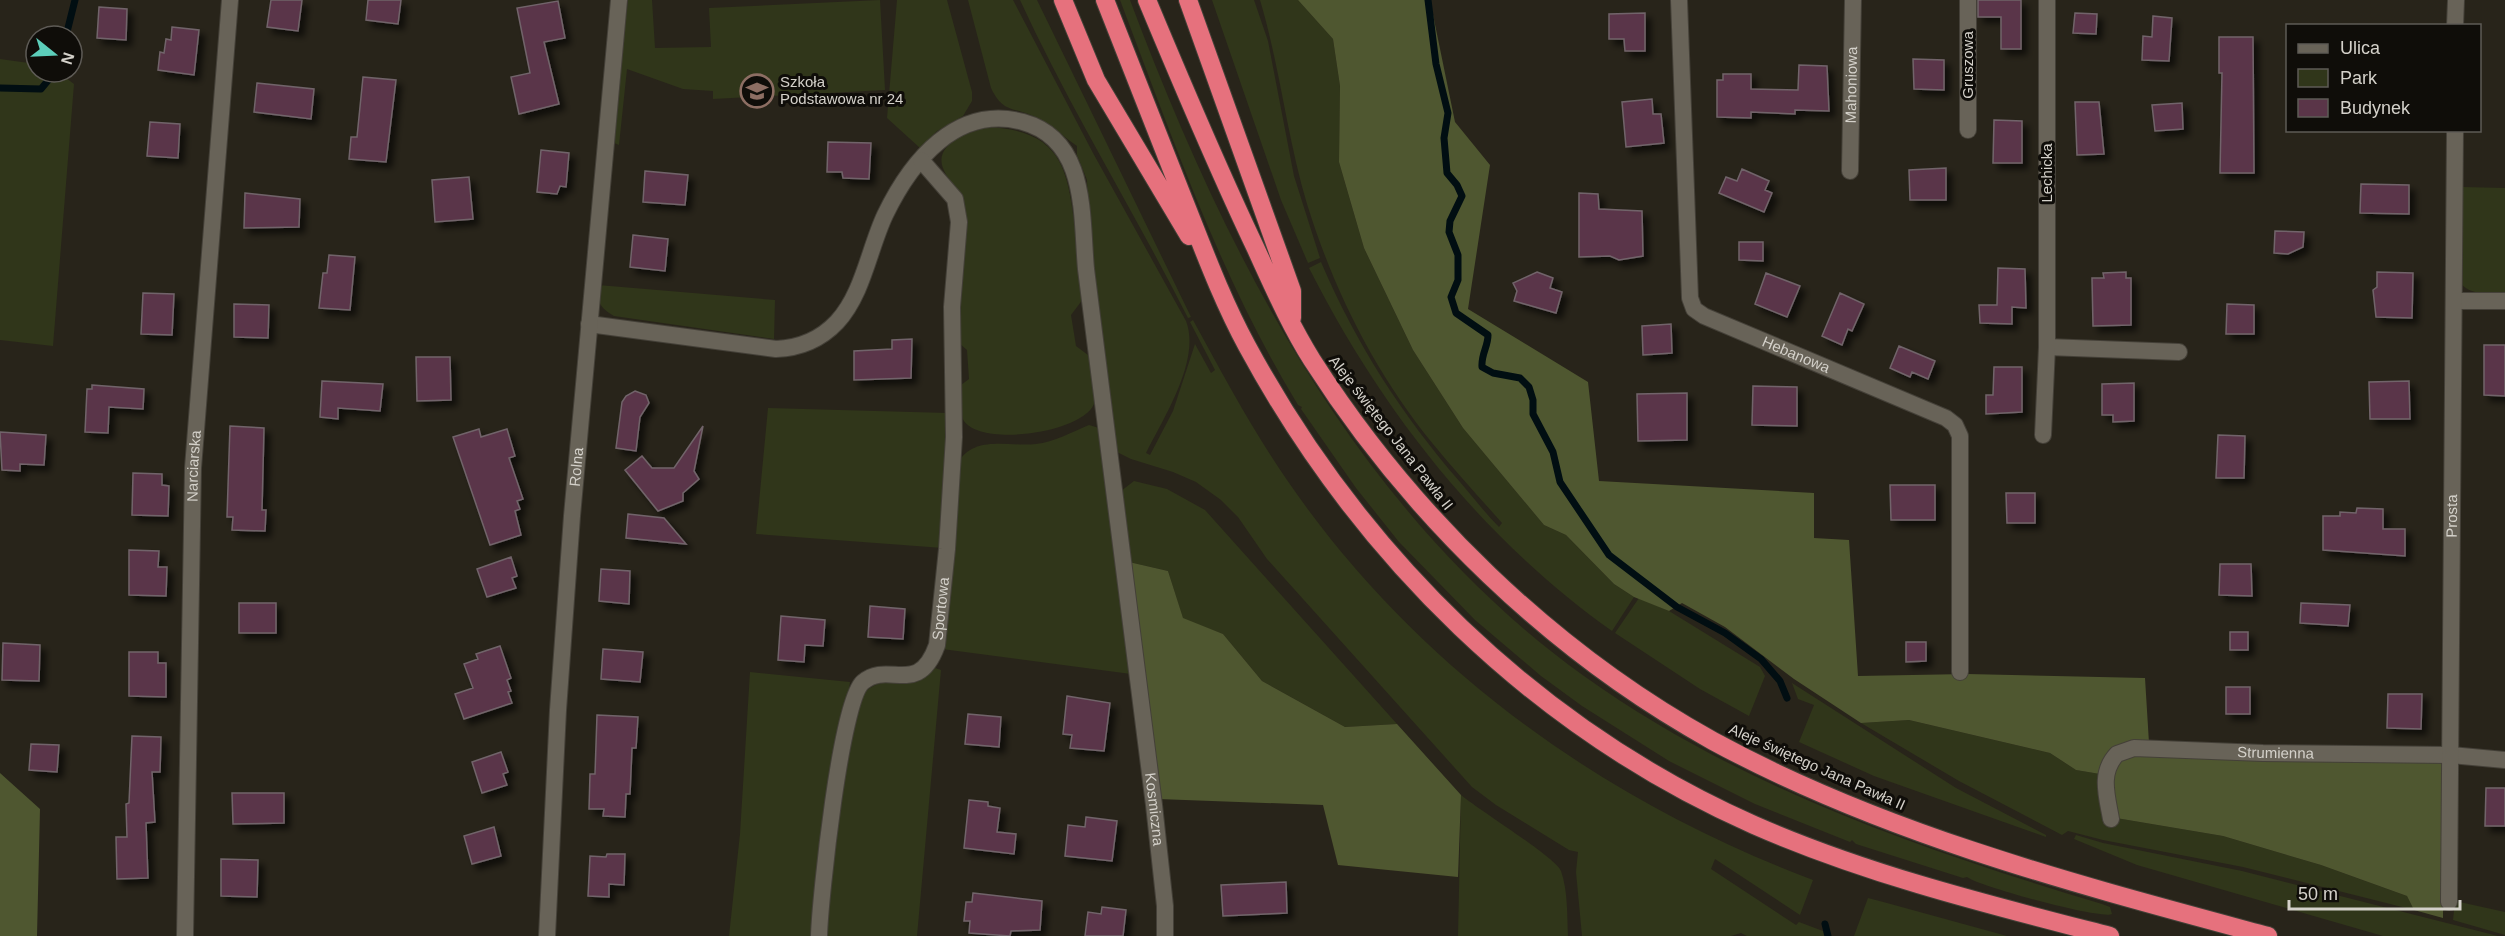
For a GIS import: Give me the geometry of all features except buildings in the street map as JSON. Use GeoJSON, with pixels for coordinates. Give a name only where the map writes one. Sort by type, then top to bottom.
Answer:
{"type":"FeatureCollection","features":[{"type":"Feature","properties":{"kind":"highway"},"geometry":{"type":"LineString","coordinates":[[1063,0],[1096,80],[1217,284]]}},
{"type":"Feature","properties":{"kind":"highway"},"geometry":{"type":"LineString","coordinates":[[1105,0],[1217,284],[1246,344],[1290,420],[1331,481],[1382,545],[1424,592],[1473,639],[1572,722],[1622,756],[1680,789],[1756,826],[1937,889],[2110,936]]}},
{"type":"Feature","properties":{"kind":"highway","name":"Aleje świętego Jana Pawła II"},"geometry":{"type":"LineString","coordinates":[[1147,0],[1207,144],[1293,326],[1313,361],[1404,484],[1504,590],[1563,642],[1642,697],[1712,740],[1855,807],[1926,835],[2041,872],[2268,936]]}},
{"type":"Feature","properties":{"kind":"highway"},"geometry":{"type":"LineString","coordinates":[[1188,0],[1292,291],[1293,326]]}},
{"type":"Feature","properties":{"kind":"street","name":"Narciarska"},"geometry":{"type":"LineString","coordinates":[[185,936],[193,468],[230,0]]}},
{"type":"Feature","properties":{"kind":"street","name":"Rolna"},"geometry":{"type":"LineString","coordinates":[[547,936],[560,687],[589,324],[619,0]]}},
{"type":"Feature","properties":{"kind":"street","name":"Hebanowa"},"geometry":{"type":"LineString","coordinates":[[1679,0],[1690,298],[1694,309],[1704,316],[1946,418],[1955,425],[1960,436],[1960,672]]}},
{"type":"Feature","properties":{"kind":"street","name":"Mahoniowa"},"geometry":{"type":"LineString","coordinates":[[1850,171],[1853,0]]}},
{"type":"Feature","properties":{"kind":"street","name":"Gruszowa"},"geometry":{"type":"LineString","coordinates":[[1968,0],[1968,130]]}},
{"type":"Feature","properties":{"kind":"street","name":"Lechicka"},"geometry":{"type":"LineString","coordinates":[[2043,435],[2047,347],[2047,0]]}},
{"type":"Feature","properties":{"kind":"street"},"geometry":{"type":"LineString","coordinates":[[2455,24],[2456,0]]}},
{"type":"Feature","properties":{"kind":"street","name":"Kosmiczna"},"geometry":{"type":"LineString","coordinates":[[589,324],[776,349],[791,348],[818,338],[845,312],[858,287],[885,215],[901,186],[921,159],[943,137],[962,125],[985,118],[1005,118],[1040,128],[1052,137],[1062,148],[1076,173],[1159,850],[1165,936]]}},
{"type":"Feature","properties":{"kind":"street","name":"Prosta"},"geometry":{"type":"LineString","coordinates":[[2449,902],[2455,132]]}},
{"type":"Feature","properties":{"kind":"street","name":"Sportowa"},"geometry":{"type":"LineString","coordinates":[[819,936],[825,854],[850,711],[857,688],[870,678],[918,672],[932,658],[937,645],[947,549],[954,437],[952,307],[959,222],[955,199],[921,159]]}},
{"type":"Feature","properties":{"kind":"street"},"geometry":{"type":"LineString","coordinates":[[2454,301],[2505,301]]}},
{"type":"Feature","properties":{"kind":"street"},"geometry":{"type":"LineString","coordinates":[[2047,347],[2180,352]]}},
{"type":"Feature","properties":{"kind":"street","name":"Strumienna"},"geometry":{"type":"LineString","coordinates":[[2111,819],[2105,784],[2106,772],[2110,761],[2124,750],[2451,754],[2505,760]]}},
{"type":"Feature","properties":{"kind":"green space"},"geometry":{"type":"Polygon","coordinates":[[[628,0],[652,0],[655,48],[711,47],[709,8],[880,0],[885,90],[713,99],[713,91],[683,89],[627,69],[619,145],[612,142],[628,0]]]}},
{"type":"Feature","properties":{"kind":"green space"},"geometry":{"type":"Polygon","coordinates":[[[897,0],[947,0],[972,92],[972,101],[963,116],[937,131],[920,148],[887,118],[897,0]]]}},
{"type":"Feature","properties":{"kind":"green space"},"geometry":{"type":"Polygon","coordinates":[[[968,0],[1013,0],[1093,153],[1186,321],[1189,353],[1185,370],[1171,406],[1146,453],[1150,455],[1173,411],[1195,344],[1211,373],[1215,370],[1190,322],[1193,320],[1250,421],[1287,480],[1338,548],[1394,610],[1454,668],[1519,720],[1588,768],[1660,810],[1735,848],[1813,880],[1800,915],[1715,859],[1711,869],[1796,925],[1799,922],[1823,931],[1824,936],[1747,936],[1741,933],[1731,936],[1582,936],[1576,872],[1578,852],[1569,850],[1496,805],[1472,787],[1267,559],[1238,517],[1221,500],[1196,482],[1115,451],[1090,269],[1087,180],[1077,155],[1077,146],[1042,121],[1005,106],[996,97],[991,88],[968,0]]]}},
{"type":"Feature","properties":{"kind":"green space"},"geometry":{"type":"Polygon","coordinates":[[[1020,0],[1037,0],[1191,317],[1188,318],[1081,120],[1020,0]]]}},
{"type":"Feature","properties":{"kind":"green space"},"geometry":{"type":"Polygon","coordinates":[[[1120,0],[1130,0],[1168,96],[1210,191],[1256,283],[1308,373],[1366,458],[1431,538],[1503,611],[1584,676],[1643,715],[1705,751],[1769,783],[1900,837],[2110,907],[2112,914],[2103,915],[2064,907],[2015,894],[1967,877],[1963,878],[1856,844],[1852,840],[1850,842],[1755,804],[1669,761],[1582,706],[1541,676],[1475,620],[1399,542],[1356,488],[1301,409],[1302,407],[1298,405],[1270,357],[1221,257],[1120,0]]]}},
{"type":"Feature","properties":{"kind":"green space"},"geometry":{"type":"Polygon","coordinates":[[[1212,0],[1254,0],[1268,41],[1294,176],[1320,258],[1308,263],[1281,200],[1212,0]]]}},
{"type":"Feature","properties":{"kind":"green space"},"geometry":{"type":"Polygon","coordinates":[[[1260,0],[1298,0],[1333,39],[1340,86],[1339,162],[1364,248],[1413,350],[1463,428],[1544,525],[1566,535],[1614,584],[1634,597],[1612,631],[1564,595],[1520,555],[1438,468],[1368,372],[1337,321],[1309,268],[1321,262],[1349,322],[1400,405],[1439,457],[1499,527],[1502,523],[1458,474],[1412,417],[1375,360],[1343,299],[1318,236],[1300,179],[1260,0]]]}},
{"type":"Feature","properties":{"kind":"green space"},"geometry":{"type":"Polygon","coordinates":[[[1298,0],[1430,0],[1455,122],[1490,165],[1468,309],[1588,382],[1599,481],[1814,493],[1814,538],[1849,540],[1858,676],[1967,674],[2145,678],[2149,743],[2100,774],[2076,770],[2050,753],[1909,720],[1861,723],[1794,679],[1725,627],[1682,603],[1669,611],[1634,597],[1614,584],[1566,535],[1544,525],[1463,428],[1413,350],[1364,248],[1339,162],[1340,86],[1333,39],[1298,0]]]}},
{"type":"Feature","properties":{"kind":"green space"},"geometry":{"type":"Polygon","coordinates":[[[0,59],[24,62],[24,84],[74,84],[53,346],[0,340],[0,59]]]}},
{"type":"Feature","properties":{"kind":"green space"},"geometry":{"type":"Polygon","coordinates":[[[991,127],[1013,130],[1031,136],[1055,154],[1067,183],[1077,240],[1083,299],[1071,315],[1076,346],[1092,358],[1094,404],[1086,414],[1071,423],[1031,433],[1010,435],[974,429],[964,421],[962,413],[961,385],[969,379],[967,350],[959,343],[957,306],[966,213],[962,197],[946,174],[941,159],[949,144],[966,134],[991,127]]]}},
{"type":"Feature","properties":{"kind":"green space"},"geometry":{"type":"Polygon","coordinates":[[[2462,187],[2505,188],[2505,294],[2474,292],[2460,282],[2462,187]]]}},
{"type":"Feature","properties":{"kind":"green space"},"geometry":{"type":"Polygon","coordinates":[[[598,285],[775,300],[774,339],[614,316],[600,304],[598,285]]]}},
{"type":"Feature","properties":{"kind":"green space"},"geometry":{"type":"Polygon","coordinates":[[[768,408],[948,413],[943,548],[756,534],[768,408]]]}},
{"type":"Feature","properties":{"kind":"green space"},"geometry":{"type":"Polygon","coordinates":[[[1089,425],[1099,428],[1131,674],[942,649],[959,461],[966,453],[984,445],[1043,443],[1089,425]]]}},
{"type":"Feature","properties":{"kind":"green space"},"geometry":{"type":"Polygon","coordinates":[[[1134,481],[1167,489],[1205,510],[1397,724],[1345,727],[1262,681],[1223,634],[1183,619],[1168,571],[1129,562],[1121,491],[1134,481]]]}},
{"type":"Feature","properties":{"kind":"green space"},"geometry":{"type":"Polygon","coordinates":[[[1129,562],[1168,571],[1183,618],[1223,634],[1262,681],[1345,727],[1397,724],[1461,795],[1458,877],[1338,865],[1323,805],[1158,799],[1129,562]]]}},
{"type":"Feature","properties":{"kind":"green space"},"geometry":{"type":"Polygon","coordinates":[[[1639,598],[1669,611],[1760,667],[1765,676],[1749,716],[1700,689],[1615,633],[1639,598]]]}},
{"type":"Feature","properties":{"kind":"green space"},"geometry":{"type":"Polygon","coordinates":[[[935,668],[941,670],[917,936],[824,936],[828,862],[859,701],[866,691],[875,686],[926,675],[935,668]]]}},
{"type":"Feature","properties":{"kind":"green space"},"geometry":{"type":"Polygon","coordinates":[[[750,672],[850,682],[814,936],[729,936],[740,834],[750,672]]]}},
{"type":"Feature","properties":{"kind":"green space"},"geometry":{"type":"Polygon","coordinates":[[[1792,683],[1956,788],[2046,837],[1874,776],[1799,742],[1814,705],[1798,699],[1792,683]]]}},
{"type":"Feature","properties":{"kind":"green space"},"geometry":{"type":"Polygon","coordinates":[[[1909,720],[2050,753],[2076,770],[2100,774],[2116,818],[2223,836],[2321,865],[2407,896],[2414,910],[2243,867],[2068,831],[2062,835],[1959,781],[1861,723],[1909,720]]]}},
{"type":"Feature","properties":{"kind":"green space"},"geometry":{"type":"Polygon","coordinates":[[[2126,756],[2437,760],[2444,764],[2443,918],[2414,910],[2407,896],[2321,865],[2223,836],[2116,818],[2111,793],[2115,765],[2126,756]]]}},
{"type":"Feature","properties":{"kind":"green space"},"geometry":{"type":"Polygon","coordinates":[[[0,773],[40,809],[37,936],[0,936],[0,773]]]}},
{"type":"Feature","properties":{"kind":"green space"},"geometry":{"type":"Polygon","coordinates":[[[1461,795],[1556,864],[1561,871],[1566,895],[1568,936],[1458,936],[1461,795]]]}},
{"type":"Feature","properties":{"kind":"green space"},"geometry":{"type":"Polygon","coordinates":[[[2076,835],[2103,843],[2242,871],[2498,936],[2383,936],[2137,865],[2074,839],[2076,835]]]}},
{"type":"Feature","properties":{"kind":"green space"},"geometry":{"type":"Polygon","coordinates":[[[1868,898],[1887,903],[2007,936],[1854,936],[1868,898]]]}},
{"type":"Feature","properties":{"kind":"green space"},"geometry":{"type":"Polygon","coordinates":[[[2455,901],[2505,912],[2505,935],[2453,920],[2455,901]]]}},
{"type":"Feature","properties":{"kind":"waterway"},"geometry":{"type":"LineString","coordinates":[[69,24],[75,0]]}},
{"type":"Feature","properties":{"kind":"waterway"},"geometry":{"type":"LineString","coordinates":[[1428,0],[1436,64],[1448,113],[1444,138],[1447,173],[1457,185],[1462,196],[1450,221],[1449,232],[1458,255],[1458,280],[1451,297],[1456,313],[1488,335],[1482,367],[1493,373],[1520,378],[1529,387],[1533,400],[1533,414],[1553,452],[1560,482],[1609,555],[1677,607],[1725,633],[1761,659],[1780,681],[1787,698]]}},
{"type":"Feature","properties":{"kind":"waterway"},"geometry":{"type":"LineString","coordinates":[[0,88],[41,89],[45,84]]}},
{"type":"Feature","properties":{"kind":"waterway"},"geometry":{"type":"LineString","coordinates":[[1825,924],[1828,936]]}},
{"type":"Feature","properties":{"kind":"place","name":"Szkoła Podstawowa nr 24"},"geometry":{"type":"Point","coordinates":[757,91]}}]}
